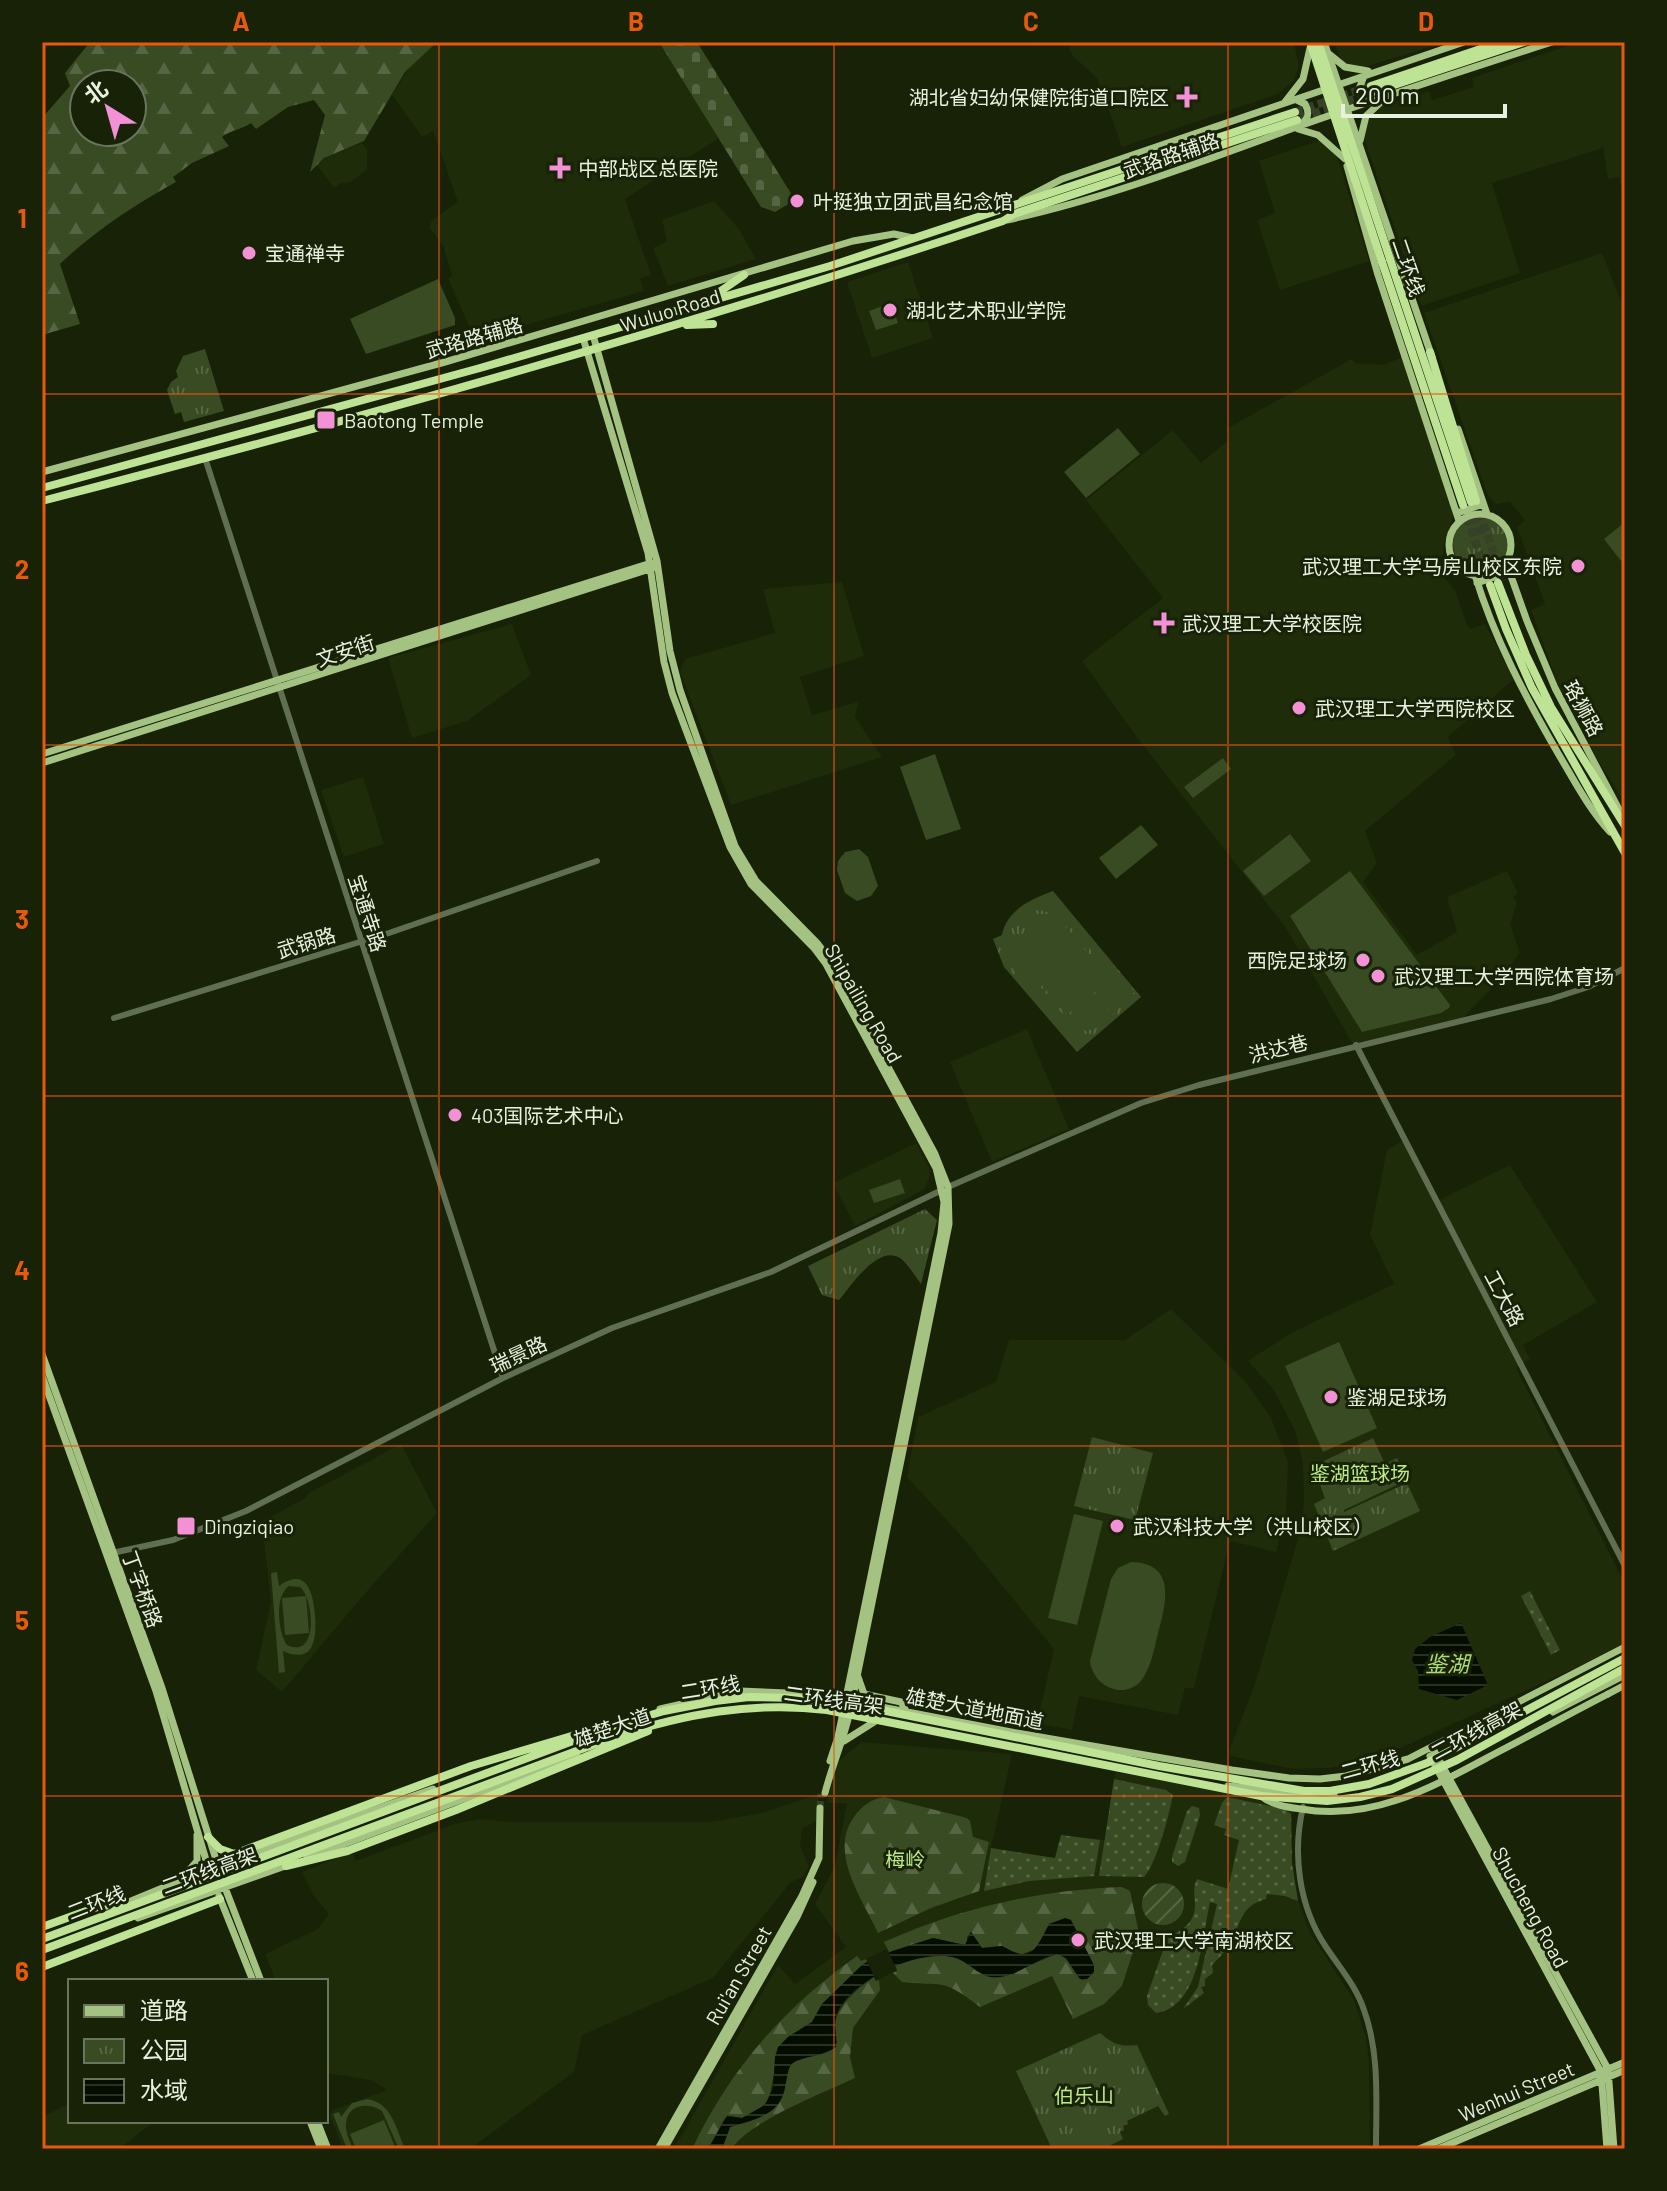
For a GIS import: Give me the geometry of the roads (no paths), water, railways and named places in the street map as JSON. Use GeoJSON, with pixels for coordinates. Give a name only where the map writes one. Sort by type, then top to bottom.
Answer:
{"type":"FeatureCollection","features":[{"type":"Feature","properties":{"kind":"highway"},"geometry":{"type":"LineString","coordinates":[[1372,94],[1501,42]]}},
{"type":"Feature","properties":{"kind":"highway"},"geometry":{"type":"LineString","coordinates":[[1372,94],[1524,42]]}},
{"type":"Feature","properties":{"kind":"highway","name":"二环线"},"geometry":{"type":"LineString","coordinates":[[1311,44],[1468,508]]}},
{"type":"Feature","properties":{"kind":"highway","name":"Wuluo Road"},"geometry":{"type":"LineString","coordinates":[[42,488],[275,426],[830,266],[1012,205],[1296,122]]}},
{"type":"Feature","properties":{"kind":"highway","name":"Wuluo Road"},"geometry":{"type":"LineString","coordinates":[[42,501],[592,351],[813,284],[1003,221],[1014,214],[1296,122]]}},
{"type":"Feature","properties":{"kind":"highway","name":"二环线"},"geometry":{"type":"LineString","coordinates":[[1386,260],[1396,318]]}},
{"type":"Feature","properties":{"kind":"highway"},"geometry":{"type":"LineString","coordinates":[[705,302],[744,275]]}},
{"type":"Feature","properties":{"kind":"highway"},"geometry":{"type":"LineString","coordinates":[[1396,318],[1468,508]]}},
{"type":"Feature","properties":{"kind":"highway"},"geometry":{"type":"LineString","coordinates":[[674,325],[713,324]]}},
{"type":"Feature","properties":{"kind":"highway"},"geometry":{"type":"LineString","coordinates":[[1430,352],[1468,508]]}},
{"type":"Feature","properties":{"kind":"highway"},"geometry":{"type":"LineString","coordinates":[[1502,580],[1538,683],[1625,823]]}},
{"type":"Feature","properties":{"kind":"highway"},"geometry":{"type":"LineString","coordinates":[[1502,580],[1506,629],[1532,688],[1625,853]]}},
{"type":"Feature","properties":{"kind":"highway","name":"二环线"},"geometry":{"type":"LineString","coordinates":[[42,1938],[613,1726],[664,1711],[715,1701],[765,1697],[871,1708],[1159,1766],[1304,1791],[1330,1791],[1369,1784],[1427,1763],[1625,1658]]}},
{"type":"Feature","properties":{"kind":"highway","name":"二环线高架"},"geometry":{"type":"LineString","coordinates":[[42,1952],[614,1737],[691,1714],[754,1706],[814,1708],[1261,1796],[1335,1800],[1392,1789],[1457,1760],[1625,1668]]}},
{"type":"Feature","properties":{"kind":"highway"},"geometry":{"type":"LineString","coordinates":[[286,1866],[347,1851],[456,1810],[618,1742],[687,1720],[757,1710],[849,1716]]}},
{"type":"Feature","properties":{"kind":"highway"},"geometry":{"type":"LineString","coordinates":[[213,1866],[234,1854],[471,1766],[613,1726]]}},
{"type":"Feature","properties":{"kind":"highway"},"geometry":{"type":"LineString","coordinates":[[208,1837],[220,1849],[234,1854]]}},
{"type":"Feature","properties":{"kind":"highway"},"geometry":{"type":"LineString","coordinates":[[42,1967],[223,1897]]}},
{"type":"Feature","properties":{"kind":"highway"},"geometry":{"type":"LineString","coordinates":[[42,1927],[100,1906],[124,1904]]}},
{"type":"Feature","properties":{"kind":"main road"},"geometry":{"type":"LineString","coordinates":[[1324,42],[1430,352]]}},
{"type":"Feature","properties":{"kind":"main road","name":"武珞路辅路"},"geometry":{"type":"LineString","coordinates":[[1012,205],[1062,179],[1464,42]]}},
{"type":"Feature","properties":{"kind":"main road"},"geometry":{"type":"LineString","coordinates":[[1360,147],[1366,116],[1385,98],[1552,42]]}},
{"type":"Feature","properties":{"kind":"main road"},"geometry":{"type":"LineString","coordinates":[[1311,44],[1322,89],[1396,318]]}},
{"type":"Feature","properties":{"kind":"main road"},"geometry":{"type":"LineString","coordinates":[[1283,104],[1303,79],[1311,44]]}},
{"type":"Feature","properties":{"kind":"main road"},"geometry":{"type":"LineString","coordinates":[[1328,53],[1345,67],[1370,73],[1359,89],[1364,98],[1372,94],[1385,98]]}},
{"type":"Feature","properties":{"kind":"main road"},"geometry":{"type":"LineString","coordinates":[[1296,122],[1347,111],[1372,94]]}},
{"type":"Feature","properties":{"kind":"main road"},"geometry":{"type":"LineString","coordinates":[[1294,100],[1303,101],[1309,113],[1307,119],[1296,122]]}},
{"type":"Feature","properties":{"kind":"main road"},"geometry":{"type":"LineString","coordinates":[[1296,122],[1318,135],[1345,159]]}},
{"type":"Feature","properties":{"kind":"main road","name":"武珞路辅路"},"geometry":{"type":"LineString","coordinates":[[42,472],[431,366],[869,237],[894,234],[913,238]]}},
{"type":"Feature","properties":{"kind":"main road","name":"Shipailing Road"},"geometry":{"type":"LineString","coordinates":[[588,336],[654,565],[664,662],[672,693],[733,854],[758,892],[826,964],[945,1188],[949,1224],[857,1675],[849,1699]]}},
{"type":"Feature","properties":{"kind":"main road"},"geometry":{"type":"LineString","coordinates":[[1468,508],[1473,514],[1487,514]]}},
{"type":"Feature","properties":{"kind":"main road"},"geometry":{"type":"LineString","coordinates":[[1468,508],[1499,519],[1509,532],[1511,548],[1506,562],[1477,582]]}},
{"type":"Feature","properties":{"kind":"main road"},"geometry":{"type":"LineString","coordinates":[[1468,508],[1452,532],[1450,552],[1458,567],[1477,582],[1526,696],[1595,814],[1615,836]]}},
{"type":"Feature","properties":{"kind":"main road","name":"珞狮路"},"geometry":{"type":"LineString","coordinates":[[1506,562],[1502,580],[1522,608],[1555,688],[1625,823]]}},
{"type":"Feature","properties":{"kind":"main road","name":"文安街"},"geometry":{"type":"LineString","coordinates":[[42,763],[402,639],[654,565]]}},
{"type":"Feature","properties":{"kind":"main road"},"geometry":{"type":"LineString","coordinates":[[1477,582],[1502,580]]}},
{"type":"Feature","properties":{"kind":"main road","name":"文安街"},"geometry":{"type":"LineString","coordinates":[[42,754],[278,684]]}},
{"type":"Feature","properties":{"kind":"main road","name":"Shipailing Road"},"geometry":{"type":"LineString","coordinates":[[849,1716],[849,1699],[941,1233],[945,1188]]}},
{"type":"Feature","properties":{"kind":"main road","name":"丁字桥路"},"geometry":{"type":"LineString","coordinates":[[42,1354],[54,1397],[156,1691],[198,1833],[213,1866]]}},
{"type":"Feature","properties":{"kind":"main road","name":"丁字桥路"},"geometry":{"type":"LineString","coordinates":[[42,1376],[54,1397],[162,1688],[208,1837],[213,1866]]}},
{"type":"Feature","properties":{"kind":"main road","name":"雄楚大道地面道"},"geometry":{"type":"LineString","coordinates":[[42,1938],[213,1866],[676,1703],[740,1691],[801,1693],[849,1699],[1011,1732],[1289,1778],[1346,1776],[1390,1765],[1429,1749],[1625,1647]]}},
{"type":"Feature","properties":{"kind":"main road"},"geometry":{"type":"LineString","coordinates":[[857,1675],[864,1694],[901,1702],[906,1711]]}},
{"type":"Feature","properties":{"kind":"main road","name":"雄楚大道"},"geometry":{"type":"LineString","coordinates":[[42,1952],[223,1897],[286,1866],[552,1765],[677,1722],[735,1712],[771,1710],[849,1716],[1217,1785],[1306,1795],[1353,1796],[1439,1766],[1625,1675]]}},
{"type":"Feature","properties":{"kind":"main road"},"geometry":{"type":"LineString","coordinates":[[1261,1796],[1268,1802],[1313,1811],[1345,1812],[1383,1805],[1435,1786],[1625,1685]]}},
{"type":"Feature","properties":{"kind":"main road"},"geometry":{"type":"LineString","coordinates":[[849,1716],[844,1741],[823,1794],[849,1716]]}},
{"type":"Feature","properties":{"kind":"main road"},"geometry":{"type":"LineString","coordinates":[[844,1741],[874,1722]]}},
{"type":"Feature","properties":{"kind":"main road","name":"Shucheng Road"},"geometry":{"type":"LineString","coordinates":[[1429,1749],[1605,2075]]}},
{"type":"Feature","properties":{"kind":"main road","name":"Rui'an Street"},"geometry":{"type":"LineString","coordinates":[[658,2149],[802,1896],[819,1858],[822,1808],[822,1860],[804,1903],[664,2149]]}},
{"type":"Feature","properties":{"kind":"main road"},"geometry":{"type":"LineString","coordinates":[[180,1879],[197,1861],[195,1839],[198,1833]]}},
{"type":"Feature","properties":{"kind":"main road"},"geometry":{"type":"LineString","coordinates":[[213,1866],[252,1979]]}},
{"type":"Feature","properties":{"kind":"main road"},"geometry":{"type":"LineString","coordinates":[[233,1922],[260,1979]]}},
{"type":"Feature","properties":{"kind":"main road","name":"Wenhui Street"},"geometry":{"type":"LineString","coordinates":[[1438,2149],[1605,2075],[1625,2062]]}},
{"type":"Feature","properties":{"kind":"main road","name":"Wenhui Street"},"geometry":{"type":"LineString","coordinates":[[1419,2149],[1605,2075],[1625,2070]]}},
{"type":"Feature","properties":{"kind":"main road"},"geometry":{"type":"LineString","coordinates":[[1605,2075],[1607,2149]]}},
{"type":"Feature","properties":{"kind":"main road"},"geometry":{"type":"LineString","coordinates":[[1605,2075],[1614,2149]]}},
{"type":"Feature","properties":{"kind":"main road"},"geometry":{"type":"LineString","coordinates":[[311,2123],[321,2149]]}},
{"type":"Feature","properties":{"kind":"main road"},"geometry":{"type":"LineString","coordinates":[[318,2123],[328,2149]]}},
{"type":"Feature","properties":{"kind":"street","name":"宝通寺路"},"geometry":{"type":"LineString","coordinates":[[205,458],[503,1378]]}},
{"type":"Feature","properties":{"kind":"street","name":"武锅路"},"geometry":{"type":"LineString","coordinates":[[114,1018],[361,942],[597,861]]}},
{"type":"Feature","properties":{"kind":"street","name":"洪达巷"},"geometry":{"type":"LineString","coordinates":[[945,1188],[1141,1103],[1356,1045],[1551,999],[1588,987],[1625,968]]}},
{"type":"Feature","properties":{"kind":"street","name":"工大路"},"geometry":{"type":"LineString","coordinates":[[1356,1045],[1625,1566]]}},
{"type":"Feature","properties":{"kind":"street","name":"瑞景路"},"geometry":{"type":"LineString","coordinates":[[112,1553],[173,1540],[246,1511],[503,1378],[612,1328],[771,1272],[945,1188]]}},
{"type":"Feature","properties":{"kind":"street"},"geometry":{"type":"LineString","coordinates":[[42,1404],[54,1397]]}},
{"type":"Feature","properties":{"kind":"street"},"geometry":{"type":"LineString","coordinates":[[1306,1795],[1298,1852],[1301,1888],[1313,1925],[1355,1989],[1370,2029],[1376,2075],[1376,2149]]}},
{"type":"Feature","properties":{"kind":"water","name":"鉴湖"},"geometry":{"type":"Polygon","coordinates":[[[1461,1623],[1488,1685],[1457,1700],[1419,1689],[1418,1671],[1412,1660],[1415,1649],[1430,1637],[1461,1623]]]}},
{"type":"Feature","properties":{"kind":"water"},"geometry":{"type":"Polygon","coordinates":[[[1065,1918],[1071,1920],[1094,1965],[1094,1972],[1087,1979],[1080,1979],[1066,1958],[1057,1954],[1000,1977],[987,1976],[962,1960],[941,1956],[925,1957],[890,1968],[873,1977],[846,1999],[835,2021],[836,2047],[791,2064],[783,2095],[774,2108],[761,2117],[730,2127],[722,2149],[708,2149],[727,2116],[742,2118],[765,2105],[773,2088],[778,2047],[812,2022],[822,2004],[863,1964],[933,1938],[965,1945],[971,1932],[982,1948],[1002,1946],[1027,1954],[1036,1947],[1049,1924],[1065,1918]]]}},
{"type":"Feature","properties":{"kind":"tunnel"},"geometry":{"type":"LineString","coordinates":[[1295,112],[1371,86]]}},
{"type":"Feature","properties":{"kind":"tunnel"},"geometry":{"type":"LineString","coordinates":[[1301,118],[1373,92]]}},
{"type":"Feature","properties":{"kind":"tunnel"},"geometry":{"type":"LineString","coordinates":[[1476,501],[1503,581]]}},
{"type":"Feature","properties":{"kind":"tunnel"},"geometry":{"type":"LineString","coordinates":[[1471,504],[1482,537]]}},
{"type":"Feature","properties":{"kind":"tunnel"},"geometry":{"type":"LineString","coordinates":[[1463,506],[1490,584]]}},
{"type":"Feature","properties":{"kind":"tunnel"},"geometry":{"type":"LineString","coordinates":[[820,1808],[821,1794]]}},
{"type":"Feature","properties":{"kind":"place","name":"湖北省妇幼保健院街道口院区"},"geometry":{"type":"Point","coordinates":[1187,97]}},
{"type":"Feature","properties":{"kind":"place","name":"中部战区总医院"},"geometry":{"type":"Point","coordinates":[560,168]}},
{"type":"Feature","properties":{"kind":"place","name":"叶挺独立团武昌纪念馆"},"geometry":{"type":"Point","coordinates":[797,201]}},
{"type":"Feature","properties":{"kind":"place","name":"宝通禅寺"},"geometry":{"type":"Point","coordinates":[249,253]}},
{"type":"Feature","properties":{"kind":"place","name":"湖北艺术职业学院"},"geometry":{"type":"Point","coordinates":[890,310]}},
{"type":"Feature","properties":{"kind":"place","name":"Baotong Temple"},"geometry":{"type":"Point","coordinates":[326,420]}},
{"type":"Feature","properties":{"kind":"place","name":"武汉理工大学马房山校区东院"},"geometry":{"type":"Point","coordinates":[1578,566]}},
{"type":"Feature","properties":{"kind":"place","name":"武汉理工大学校医院"},"geometry":{"type":"Point","coordinates":[1164,623]}},
{"type":"Feature","properties":{"kind":"place","name":"武汉理工大学西院校区"},"geometry":{"type":"Point","coordinates":[1299,708]}},
{"type":"Feature","properties":{"kind":"place","name":"西院足球场"},"geometry":{"type":"Point","coordinates":[1363,960]}},
{"type":"Feature","properties":{"kind":"place","name":"武汉理工大学西院体育场"},"geometry":{"type":"Point","coordinates":[1378,976]}},
{"type":"Feature","properties":{"kind":"place","name":"403国际艺术中心"},"geometry":{"type":"Point","coordinates":[455,1115]}},
{"type":"Feature","properties":{"kind":"place","name":"鉴湖足球场"},"geometry":{"type":"Point","coordinates":[1331,1397]}},
{"type":"Feature","properties":{"kind":"place","name":"Dingziqiao"},"geometry":{"type":"Point","coordinates":[186,1526]}},
{"type":"Feature","properties":{"kind":"place","name":"武汉科技大学（洪山校区）"},"geometry":{"type":"Point","coordinates":[1117,1526]}},
{"type":"Feature","properties":{"kind":"place","name":"武汉理工大学南湖校区"},"geometry":{"type":"Point","coordinates":[1078,1940]}},
{"type":"Feature","properties":{"kind":"park label","name":"鉴湖篮球场"},"geometry":{"type":"Point","coordinates":[1360,1473]}},
{"type":"Feature","properties":{"kind":"park label","name":"梅岭"},"geometry":{"type":"Point","coordinates":[905,1859]}},
{"type":"Feature","properties":{"kind":"park label","name":"伯乐山"},"geometry":{"type":"Point","coordinates":[1084,2095]}}]}
